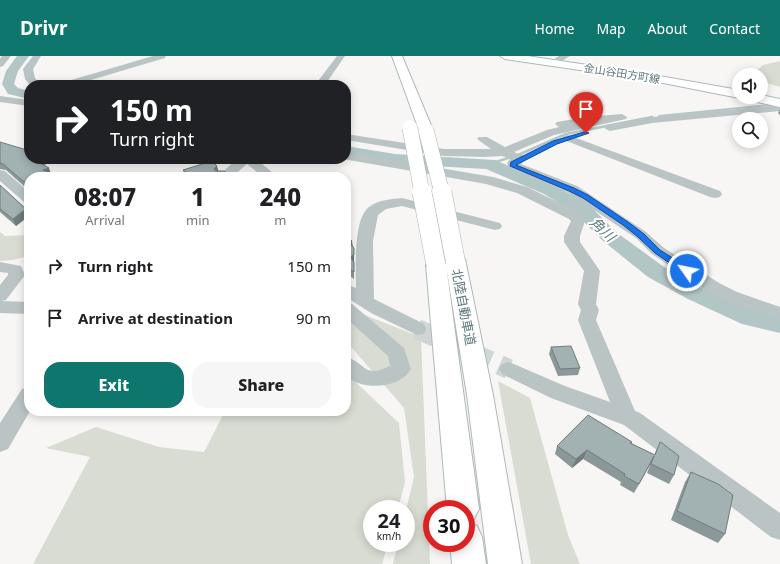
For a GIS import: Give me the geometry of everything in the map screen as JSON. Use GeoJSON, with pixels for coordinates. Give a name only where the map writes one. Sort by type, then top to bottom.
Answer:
{"type":"FeatureCollection","features":[{"type":"Feature","properties":{"kind":"main road"},"geometry":{"type":"LineString","coordinates":[[385,56],[396,84]]}},
{"type":"Feature","properties":{"kind":"main road","name":"北陸自動車道"},"geometry":{"type":"LineString","coordinates":[[396,56],[410,84],[430,142],[439,176],[462,500]]}},
{"type":"Feature","properties":{"kind":"main road","name":"金山谷田方町線"},"geometry":{"type":"LineString","coordinates":[[505,56],[663,80],[732,93]]}},
{"type":"Feature","properties":{"kind":"main road"},"geometry":{"type":"LineString","coordinates":[[768,99],[780,98]]}},
{"type":"Feature","properties":{"kind":"main road"},"geometry":{"type":"LineString","coordinates":[[768,101],[780,103]]}},
{"type":"Feature","properties":{"kind":"main road","name":"北陸自動車道"},"geometry":{"type":"LineString","coordinates":[[406,115],[480,395],[505,564]]}},
{"type":"Feature","properties":{"kind":"main road"},"geometry":{"type":"LineString","coordinates":[[468,552],[469,564]]}},
{"type":"Feature","properties":{"kind":"street"},"geometry":{"type":"LineString","coordinates":[[0,64],[7,56]]}},
{"type":"Feature","properties":{"kind":"street"},"geometry":{"type":"LineString","coordinates":[[31,80],[28,69],[37,56]]}},
{"type":"Feature","properties":{"kind":"street"},"geometry":{"type":"LineString","coordinates":[[81,80],[162,56]]}},
{"type":"Feature","properties":{"kind":"street"},"geometry":{"type":"LineString","coordinates":[[324,80],[341,56]]}},
{"type":"Feature","properties":{"kind":"street"},"geometry":{"type":"LineString","coordinates":[[552,63],[566,56]]}},
{"type":"Feature","properties":{"kind":"street"},"geometry":{"type":"LineString","coordinates":[[0,99],[24,103]]}},
{"type":"Feature","properties":{"kind":"street"},"geometry":{"type":"LineString","coordinates":[[351,138],[405,147],[468,154],[504,152],[551,132],[657,111],[732,102]]}},
{"type":"Feature","properties":{"kind":"street"},"geometry":{"type":"LineString","coordinates":[[550,145],[568,138],[652,120],[780,108]]}},
{"type":"Feature","properties":{"kind":"street"},"geometry":{"type":"LineString","coordinates":[[561,124],[622,117]]}},
{"type":"Feature","properties":{"kind":"street"},"geometry":{"type":"LineString","coordinates":[[568,138],[715,194]]}},
{"type":"Feature","properties":{"kind":"street"},"geometry":{"type":"LineString","coordinates":[[483,139],[504,152],[520,159]]}},
{"type":"Feature","properties":{"kind":"street"},"geometry":{"type":"LineString","coordinates":[[533,153],[513,163],[513,166],[572,189],[585,196],[641,235],[658,251],[713,287],[732,296],[780,314]]}},
{"type":"Feature","properties":{"kind":"street"},"geometry":{"type":"LineString","coordinates":[[351,157],[488,180],[522,190],[575,216],[578,221],[572,236],[572,242],[592,271],[587,304],[590,310],[587,320],[627,417]]}},
{"type":"Feature","properties":{"kind":"street"},"geometry":{"type":"LineString","coordinates":[[230,172],[239,164]]}},
{"type":"Feature","properties":{"kind":"street"},"geometry":{"type":"LineString","coordinates":[[250,164],[263,172]]}},
{"type":"Feature","properties":{"kind":"street"},"geometry":{"type":"LineString","coordinates":[[0,174],[24,195]]}},
{"type":"Feature","properties":{"kind":"street"},"geometry":{"type":"LineString","coordinates":[[364,301],[366,238],[370,215],[377,208],[389,203],[402,202],[495,226]]}},
{"type":"Feature","properties":{"kind":"street"},"geometry":{"type":"LineString","coordinates":[[0,267],[15,269],[17,275],[0,296]]}},
{"type":"Feature","properties":{"kind":"street"},"geometry":{"type":"LineString","coordinates":[[351,292],[364,301],[417,329]]}},
{"type":"Feature","properties":{"kind":"street"},"geometry":{"type":"LineString","coordinates":[[0,307],[24,308]]}},
{"type":"Feature","properties":{"kind":"street"},"geometry":{"type":"LineString","coordinates":[[351,312],[397,353],[401,369],[381,379],[359,376],[351,369]]}},
{"type":"Feature","properties":{"kind":"street"},"geometry":{"type":"LineString","coordinates":[[509,369],[558,392],[632,419],[780,528]]}},
{"type":"Feature","properties":{"kind":"street"},"geometry":{"type":"LineString","coordinates":[[0,442],[24,403]]}},
{"type":"Feature","properties":{"kind":"shaded area"},"geometry":{"type":"Polygon","coordinates":[[[780,61],[780,87],[768,83],[768,68],[760,68],[763,65],[780,61]]]}},
{"type":"Feature","properties":{"kind":"shaded area"},"geometry":{"type":"Polygon","coordinates":[[[0,232],[5,236],[24,235],[24,257],[0,261],[0,232]]]}},
{"type":"Feature","properties":{"kind":"shaded area"},"geometry":{"type":"Polygon","coordinates":[[[351,308],[421,337],[427,500],[423,500],[423,552],[430,552],[430,564],[393,564],[396,552],[415,552],[415,500],[408,500],[414,477],[404,408],[351,347],[351,308]]]}},
{"type":"Feature","properties":{"kind":"shaded area"},"geometry":{"type":"Polygon","coordinates":[[[351,378],[399,423],[405,482],[400,500],[363,500],[363,552],[385,552],[382,564],[33,564],[90,457],[46,448],[96,427],[159,447],[204,452],[222,416],[351,416],[351,378]]]}},
{"type":"Feature","properties":{"kind":"shaded area"},"geometry":{"type":"Polygon","coordinates":[[[498,381],[530,398],[568,535],[580,564],[531,564],[498,381]]]}},
{"type":"Feature","properties":{"kind":"building"},"geometry":{"type":"Polygon","coordinates":[[[0,142],[24,149],[24,164],[42,164],[49,168],[43,170],[48,172],[24,172],[24,182],[0,163],[0,142]]]}},
{"type":"Feature","properties":{"kind":"building"},"geometry":{"type":"Polygon","coordinates":[[[202,164],[215,164],[217,166],[214,169],[215,171],[225,172],[186,172],[183,170],[202,164]]]}},
{"type":"Feature","properties":{"kind":"building"},"geometry":{"type":"Polygon","coordinates":[[[0,185],[24,207],[24,211],[13,219],[0,209],[0,185]]]}},
{"type":"Feature","properties":{"kind":"building"},"geometry":{"type":"Polygon","coordinates":[[[351,245],[354,248],[354,255],[351,256],[351,245]]]}},
{"type":"Feature","properties":{"kind":"building"},"geometry":{"type":"Polygon","coordinates":[[[351,258],[354,262],[354,272],[351,270],[351,258]]]}},
{"type":"Feature","properties":{"kind":"building"},"geometry":{"type":"Polygon","coordinates":[[[571,346],[580,368],[560,369],[551,347],[571,346]]]}},
{"type":"Feature","properties":{"kind":"building"},"geometry":{"type":"Polygon","coordinates":[[[588,415],[632,442],[630,443],[655,455],[660,442],[662,443],[679,456],[674,475],[651,464],[654,456],[639,484],[624,476],[625,474],[587,450],[576,459],[557,446],[588,415]]]}},
{"type":"Feature","properties":{"kind":"building"},"geometry":{"type":"Polygon","coordinates":[[[691,472],[718,484],[733,495],[725,534],[677,511],[691,472]]]}},
{"type":"Feature","properties":{"kind":"waterway","name":"角川"},"geometry":{"type":"LineString","coordinates":[[23,56],[12,71],[8,84],[13,91],[24,94]]}},
{"type":"Feature","properties":{"kind":"waterway"},"geometry":{"type":"LineString","coordinates":[[659,116],[780,104]]}},
{"type":"Feature","properties":{"kind":"waterway"},"geometry":{"type":"LineString","coordinates":[[489,164],[518,155],[566,134],[652,117]]}},
{"type":"Feature","properties":{"kind":"waterway","name":"角川"},"geometry":{"type":"LineString","coordinates":[[351,152],[395,159],[489,164],[550,190],[582,209],[609,236],[656,272],[696,294],[751,318],[780,325]]}},
{"type":"Feature","properties":{"kind":"tunnel"},"geometry":{"type":"LineString","coordinates":[[417,329],[509,369]]}},
{"type":"Feature","properties":{"kind":"route"},"geometry":{"type":"LineString","coordinates":[[586,133],[555,142],[513,163],[513,166],[572,189],[585,196],[641,235],[658,251],[687,271]]}}]}
